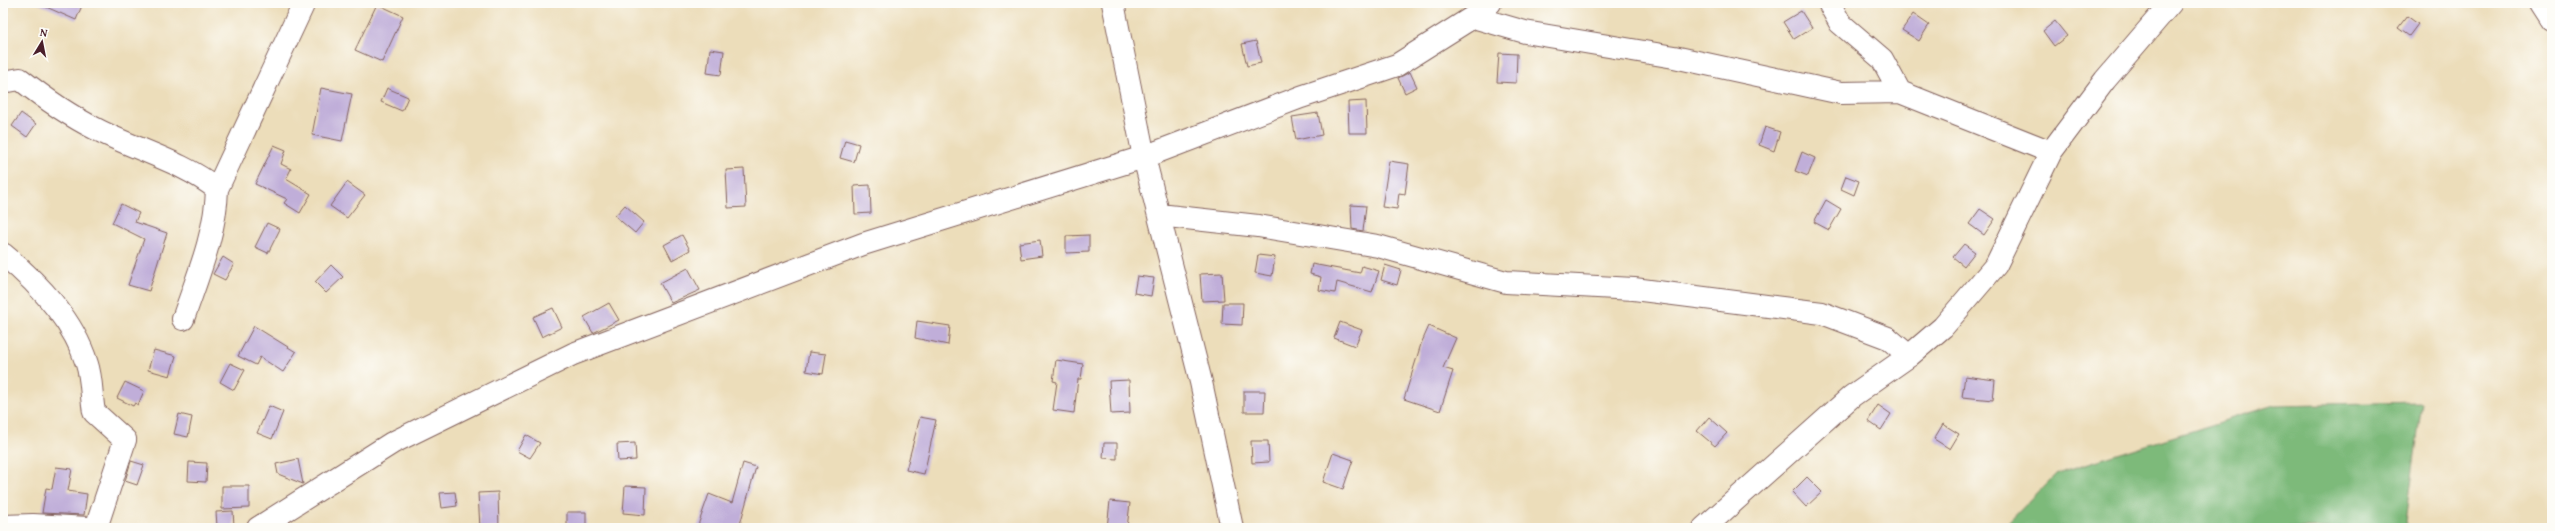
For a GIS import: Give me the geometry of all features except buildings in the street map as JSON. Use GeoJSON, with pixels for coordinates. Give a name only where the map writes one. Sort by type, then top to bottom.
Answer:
{"type":"FeatureCollection","features":[{"type":"Feature","properties":{"kind":"street"},"geometry":{"type":"LineString","coordinates":[[183,320],[204,257],[217,204],[217,189],[304,3]]}},
{"type":"Feature","properties":{"kind":"street"},"geometry":{"type":"LineString","coordinates":[[1113,3],[1144,157],[1202,382],[1232,528]]}},
{"type":"Feature","properties":{"kind":"street"},"geometry":{"type":"LineString","coordinates":[[258,528],[392,443],[573,354],[862,244],[1144,157],[1301,97],[1397,65],[1473,17],[1490,3]]}},
{"type":"Feature","properties":{"kind":"street"},"geometry":{"type":"LineString","coordinates":[[1829,3],[1840,23],[1882,59],[1900,92]]}},
{"type":"Feature","properties":{"kind":"street"},"geometry":{"type":"LineString","coordinates":[[1704,528],[1852,396],[1909,356],[1943,327],[1996,265],[2051,152],[2105,80],[2171,3]]}},
{"type":"Feature","properties":{"kind":"street"},"geometry":{"type":"LineString","coordinates":[[2541,3],[2552,20]]}},
{"type":"Feature","properties":{"kind":"street"},"geometry":{"type":"LineString","coordinates":[[1473,17],[1525,32],[1674,57],[1841,94],[1900,92],[2051,152]]}},
{"type":"Feature","properties":{"kind":"street"},"geometry":{"type":"LineString","coordinates":[[3,82],[20,78],[55,106],[97,130],[202,177],[217,189]]}},
{"type":"Feature","properties":{"kind":"street"},"geometry":{"type":"LineString","coordinates":[[1159,215],[1258,226],[1378,246],[1506,282],[1634,289],[1822,313],[1888,338],[1909,356]]}},
{"type":"Feature","properties":{"kind":"street"},"geometry":{"type":"LineString","coordinates":[[3,254],[28,274],[68,322],[88,364],[94,412],[125,440],[96,528]]}},
{"type":"Feature","properties":{"kind":"street"},"geometry":{"type":"LineString","coordinates":[[3,526],[33,525],[88,528]]}},
{"type":"Feature","properties":{"kind":"green space"},"geometry":{"type":"Polygon","coordinates":[[[2422,402],[2406,522],[2409,528],[2003,528],[2057,473],[2274,405],[2422,402]]]}}]}
